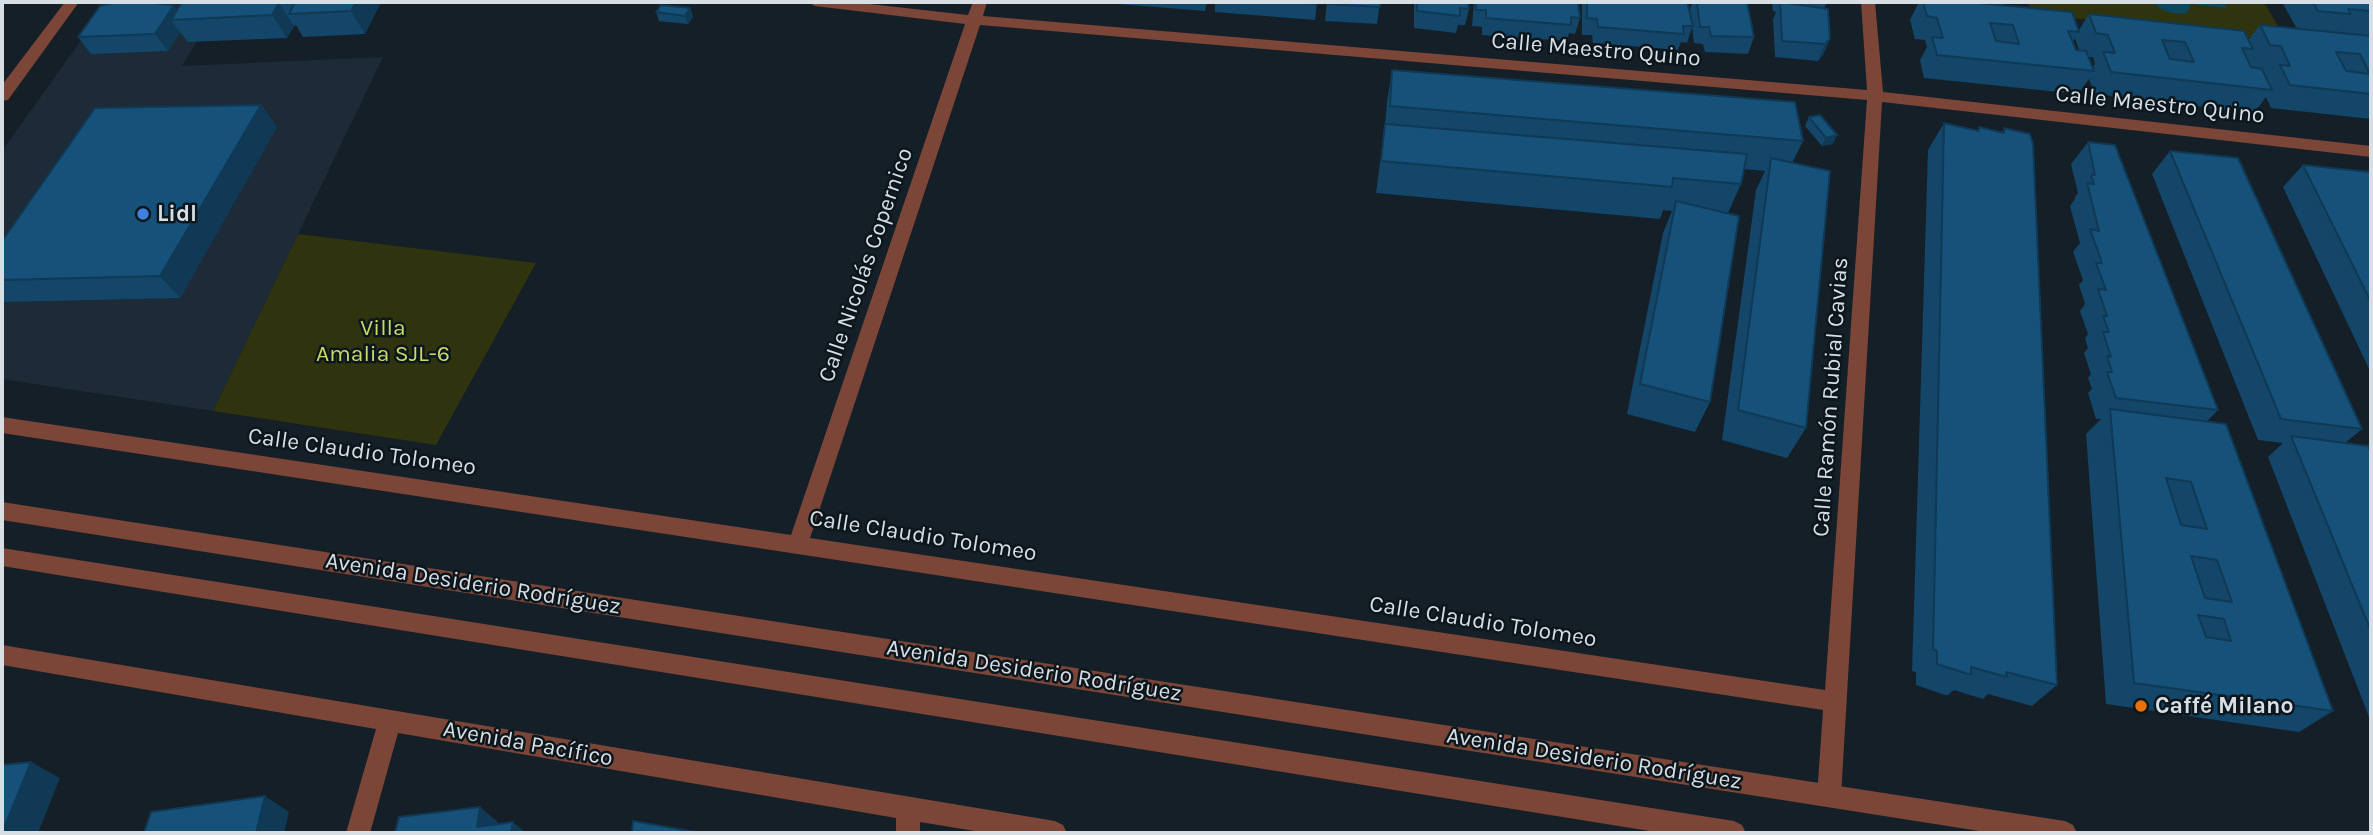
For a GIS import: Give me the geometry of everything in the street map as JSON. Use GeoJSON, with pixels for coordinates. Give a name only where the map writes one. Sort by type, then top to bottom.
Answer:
{"type":"FeatureCollection","features":[{"type":"Feature","properties":{"kind":"street"},"geometry":{"type":"LineString","coordinates":[[2,96],[72,2]]}},
{"type":"Feature","properties":{"kind":"street","name":"Calle Maestro Quino"},"geometry":{"type":"LineString","coordinates":[[816,2],[974,20],[1875,96],[2371,152]]}},
{"type":"Feature","properties":{"kind":"street","name":"Calle Nicolás Copernico"},"geometry":{"type":"LineString","coordinates":[[798,544],[980,2]]}},
{"type":"Feature","properties":{"kind":"street","name":"Calle Ramón Rubial Cavias"},"geometry":{"type":"LineString","coordinates":[[1829,796],[1875,96],[1868,2]]}},
{"type":"Feature","properties":{"kind":"street","name":"Calle Claudio Tolomeo"},"geometry":{"type":"LineString","coordinates":[[2,425],[1836,702]]}},
{"type":"Feature","properties":{"kind":"street","name":"Avenida Desiderio Rodríguez"},"geometry":{"type":"LineString","coordinates":[[2,511],[2065,833]]}},
{"type":"Feature","properties":{"kind":"street","name":"Avenida Desiderio Rodríguez"},"geometry":{"type":"LineString","coordinates":[[2,557],[1734,833]]}},
{"type":"Feature","properties":{"kind":"street","name":"Avenida Pacífico"},"geometry":{"type":"LineString","coordinates":[[2,655],[1055,833]]}},
{"type":"Feature","properties":{"kind":"street"},"geometry":{"type":"LineString","coordinates":[[358,833],[390,721]]}},
{"type":"Feature","properties":{"kind":"street"},"geometry":{"type":"LineString","coordinates":[[908,809],[908,833]]}},
{"type":"Feature","properties":{"kind":"shaded area"},"geometry":{"type":"Polygon","coordinates":[[[152,2],[221,2],[182,66],[383,57],[213,411],[2,379],[2,151],[95,21],[120,9],[152,2]]]}},
{"type":"Feature","properties":{"kind":"green space"},"geometry":{"type":"Polygon","coordinates":[[[2027,2],[2264,2],[2282,33],[2274,40],[2034,14],[2027,2]]]}},
{"type":"Feature","properties":{"kind":"green space","name":"Villa Amalia SJL-6"},"geometry":{"type":"Polygon","coordinates":[[[298,234],[536,263],[436,445],[213,411],[298,234]]]}},
{"type":"Feature","properties":{"kind":"water"},"geometry":{"type":"Polygon","coordinates":[[[2153,2],[2224,2],[2227,8],[2191,4],[2187,13],[2178,14],[2168,12],[2153,2]]]}},
{"type":"Feature","properties":{"kind":"building"},"geometry":{"type":"Polygon","coordinates":[[[117,2],[174,5],[155,34],[78,37],[100,6],[117,2]]]}},
{"type":"Feature","properties":{"kind":"building"},"geometry":{"type":"Polygon","coordinates":[[[182,2],[295,2],[279,3],[272,15],[171,20],[182,2]]]}},
{"type":"Feature","properties":{"kind":"building"},"geometry":{"type":"Polygon","coordinates":[[[295,2],[356,2],[351,11],[289,14],[295,2]]]}},
{"type":"Feature","properties":{"kind":"building"},"geometry":{"type":"Polygon","coordinates":[[[1380,2],[1380,7],[1327,4],[1380,2]]]}},
{"type":"Feature","properties":{"kind":"building"},"geometry":{"type":"Polygon","coordinates":[[[1417,2],[1468,2],[1469,9],[1460,8],[1460,16],[1417,11],[1417,2]]]}},
{"type":"Feature","properties":{"kind":"building"},"geometry":{"type":"Polygon","coordinates":[[[1476,2],[1578,2],[1580,18],[1571,17],[1571,25],[1486,18],[1486,10],[1476,10],[1476,2]]]}},
{"type":"Feature","properties":{"kind":"building"},"geometry":{"type":"Polygon","coordinates":[[[1587,2],[1687,2],[1693,26],[1683,26],[1684,34],[1598,27],[1597,19],[1587,18],[1587,2]]]}},
{"type":"Feature","properties":{"kind":"building"},"geometry":{"type":"Polygon","coordinates":[[[1697,2],[1747,2],[1754,37],[1711,36],[1709,27],[1700,27],[1697,2]]]}},
{"type":"Feature","properties":{"kind":"building"},"geometry":{"type":"Polygon","coordinates":[[[1780,2],[1828,9],[1830,39],[1825,44],[1782,41],[1780,2]]]}},
{"type":"Feature","properties":{"kind":"building"},"geometry":{"type":"Polygon","coordinates":[[[1923,2],[1968,2],[2072,12],[2079,32],[2068,31],[2076,50],[2086,51],[2094,71],[1937,55],[1932,37],[1943,38],[1937,18],[1927,16],[1923,2]],[[1990,23],[1996,41],[2019,44],[2013,25],[1990,23]]]}},
{"type":"Feature","properties":{"kind":"building"},"geometry":{"type":"Polygon","coordinates":[[[2313,2],[2371,2],[2371,11],[2348,9],[2351,14],[2318,11],[2313,2]]]}},
{"type":"Feature","properties":{"kind":"building"},"geometry":{"type":"Polygon","coordinates":[[[661,5],[690,8],[685,16],[656,12],[661,5]]]}},
{"type":"Feature","properties":{"kind":"building"},"geometry":{"type":"Polygon","coordinates":[[[2089,14],[2244,31],[2253,49],[2242,48],[2251,67],[2262,69],[2272,90],[2111,72],[2103,52],[2115,53],[2108,35],[2096,33],[2089,14]],[[2162,40],[2170,59],[2194,62],[2185,42],[2162,40]]]}},
{"type":"Feature","properties":{"kind":"building"},"geometry":{"type":"Polygon","coordinates":[[[2260,25],[2371,36],[2371,94],[2290,85],[2280,65],[2290,66],[2281,46],[2270,45],[2260,25]],[[2336,52],[2346,71],[2370,74],[2360,54],[2336,52]]]}},
{"type":"Feature","properties":{"kind":"building"},"geometry":{"type":"Polygon","coordinates":[[[1392,70],[1795,102],[1803,141],[1390,106],[1392,70]]]}},
{"type":"Feature","properties":{"kind":"building","name":"Lidl"},"geometry":{"type":"Polygon","coordinates":[[[261,105],[160,276],[2,280],[2,241],[95,108],[261,105]]]}},
{"type":"Feature","properties":{"kind":"building"},"geometry":{"type":"Polygon","coordinates":[[[1820,115],[1837,135],[1826,138],[1809,117],[1820,115]]]}},
{"type":"Feature","properties":{"kind":"building"},"geometry":{"type":"Polygon","coordinates":[[[1944,123],[1979,131],[1979,127],[2004,133],[2004,128],[2030,134],[2033,144],[2057,685],[2006,672],[2007,677],[1971,667],[1971,674],[1968,674],[1937,664],[1937,651],[1933,649],[1944,123]]]}},
{"type":"Feature","properties":{"kind":"building"},"geometry":{"type":"Polygon","coordinates":[[[1385,124],[1747,154],[1741,184],[1673,178],[1672,187],[1381,161],[1385,124]]]}},
{"type":"Feature","properties":{"kind":"building"},"geometry":{"type":"Polygon","coordinates":[[[2088,142],[2115,145],[2218,410],[2116,398],[2107,372],[2112,372],[2107,356],[2111,357],[2103,332],[2109,332],[2098,289],[2106,290],[2096,263],[2102,263],[2090,229],[2099,231],[2087,183],[2094,184],[2091,175],[2095,175],[2088,142]]]}},
{"type":"Feature","properties":{"kind":"building"},"geometry":{"type":"Polygon","coordinates":[[[2170,151],[2238,158],[2362,429],[2281,419],[2170,151]]]}},
{"type":"Feature","properties":{"kind":"building"},"geometry":{"type":"Polygon","coordinates":[[[1771,158],[1830,171],[1806,428],[1738,410],[1771,158]]]}},
{"type":"Feature","properties":{"kind":"building"},"geometry":{"type":"Polygon","coordinates":[[[2303,165],[2371,174],[2371,302],[2303,165]]]}},
{"type":"Feature","properties":{"kind":"building"},"geometry":{"type":"Polygon","coordinates":[[[1676,201],[1739,216],[1710,402],[1640,384],[1676,201]]]}},
{"type":"Feature","properties":{"kind":"building"},"geometry":{"type":"Polygon","coordinates":[[[2110,409],[2226,424],[2333,711],[2134,683],[2110,409]],[[2166,478],[2181,525],[2207,529],[2191,482],[2166,478]],[[2191,556],[2205,598],[2232,602],[2217,560],[2191,556]],[[2198,615],[2206,637],[2231,641],[2224,619],[2198,615]]]}},
{"type":"Feature","properties":{"kind":"building"},"geometry":{"type":"Polygon","coordinates":[[[2291,436],[2368,446],[2371,453],[2371,631],[2291,436]]]}},
{"type":"Feature","properties":{"kind":"building"},"geometry":{"type":"Polygon","coordinates":[[[31,762],[2,833],[2,765],[31,762]]]}},
{"type":"Feature","properties":{"kind":"building"},"geometry":{"type":"Polygon","coordinates":[[[265,796],[256,833],[144,833],[151,812],[265,796]]]}},
{"type":"Feature","properties":{"kind":"building"},"geometry":{"type":"Polygon","coordinates":[[[480,807],[477,827],[513,822],[511,833],[395,833],[399,817],[480,807]]]}},
{"type":"Feature","properties":{"kind":"building"},"geometry":{"type":"Polygon","coordinates":[[[633,821],[701,833],[632,833],[633,821]]]}},
{"type":"Feature","properties":{"kind":"place","name":"Lidl"},"geometry":{"type":"Point","coordinates":[143,214]}},
{"type":"Feature","properties":{"kind":"place","name":"Caffé Milano"},"geometry":{"type":"Point","coordinates":[2141,706]}}]}
